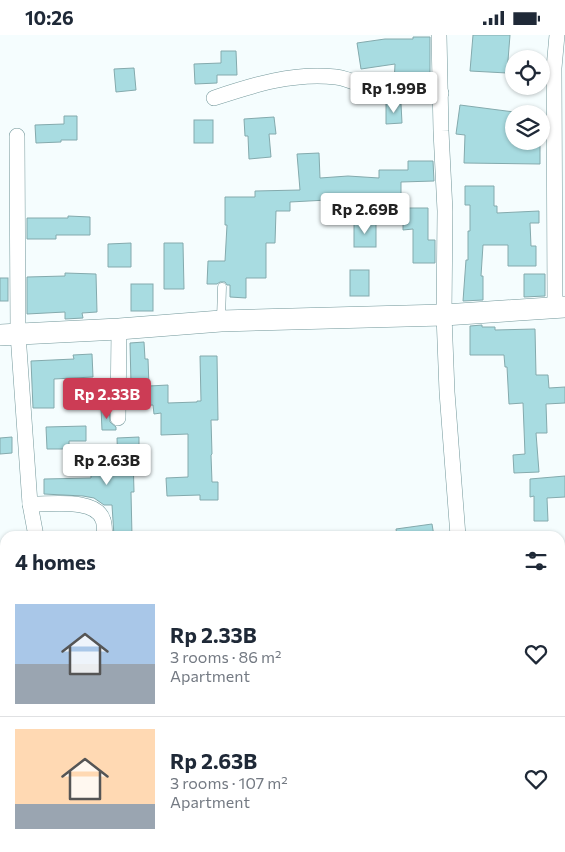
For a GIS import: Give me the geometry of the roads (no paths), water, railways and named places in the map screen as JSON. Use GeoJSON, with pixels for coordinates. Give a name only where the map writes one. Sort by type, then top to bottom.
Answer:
{"type":"FeatureCollection","features":[{"type":"Feature","properties":{"kind":"street"},"geometry":{"type":"LineString","coordinates":[[439,35],[445,211],[444,315],[447,392],[458,531]]}},
{"type":"Feature","properties":{"kind":"street"},"geometry":{"type":"LineString","coordinates":[[9,335],[221,321],[444,315],[560,307],[554,103],[557,35]]}},
{"type":"Feature","properties":{"kind":"street"},"geometry":{"type":"LineString","coordinates":[[214,98],[263,82],[307,76],[336,77],[354,81],[380,92],[405,94],[440,93]]}},
{"type":"Feature","properties":{"kind":"street"},"geometry":{"type":"LineString","coordinates":[[17,136],[9,335],[35,531]]}},
{"type":"Feature","properties":{"kind":"street"},"geometry":{"type":"LineString","coordinates":[[118,417],[119,329]]}},
{"type":"Feature","properties":{"kind":"street"},"geometry":{"type":"LineString","coordinates":[[30,504],[88,506],[95,509],[101,515],[104,521],[105,531]]}},
{"type":"Feature","properties":{"kind":"lane"},"geometry":{"type":"LineString","coordinates":[[221,321],[222,287]]}}]}
